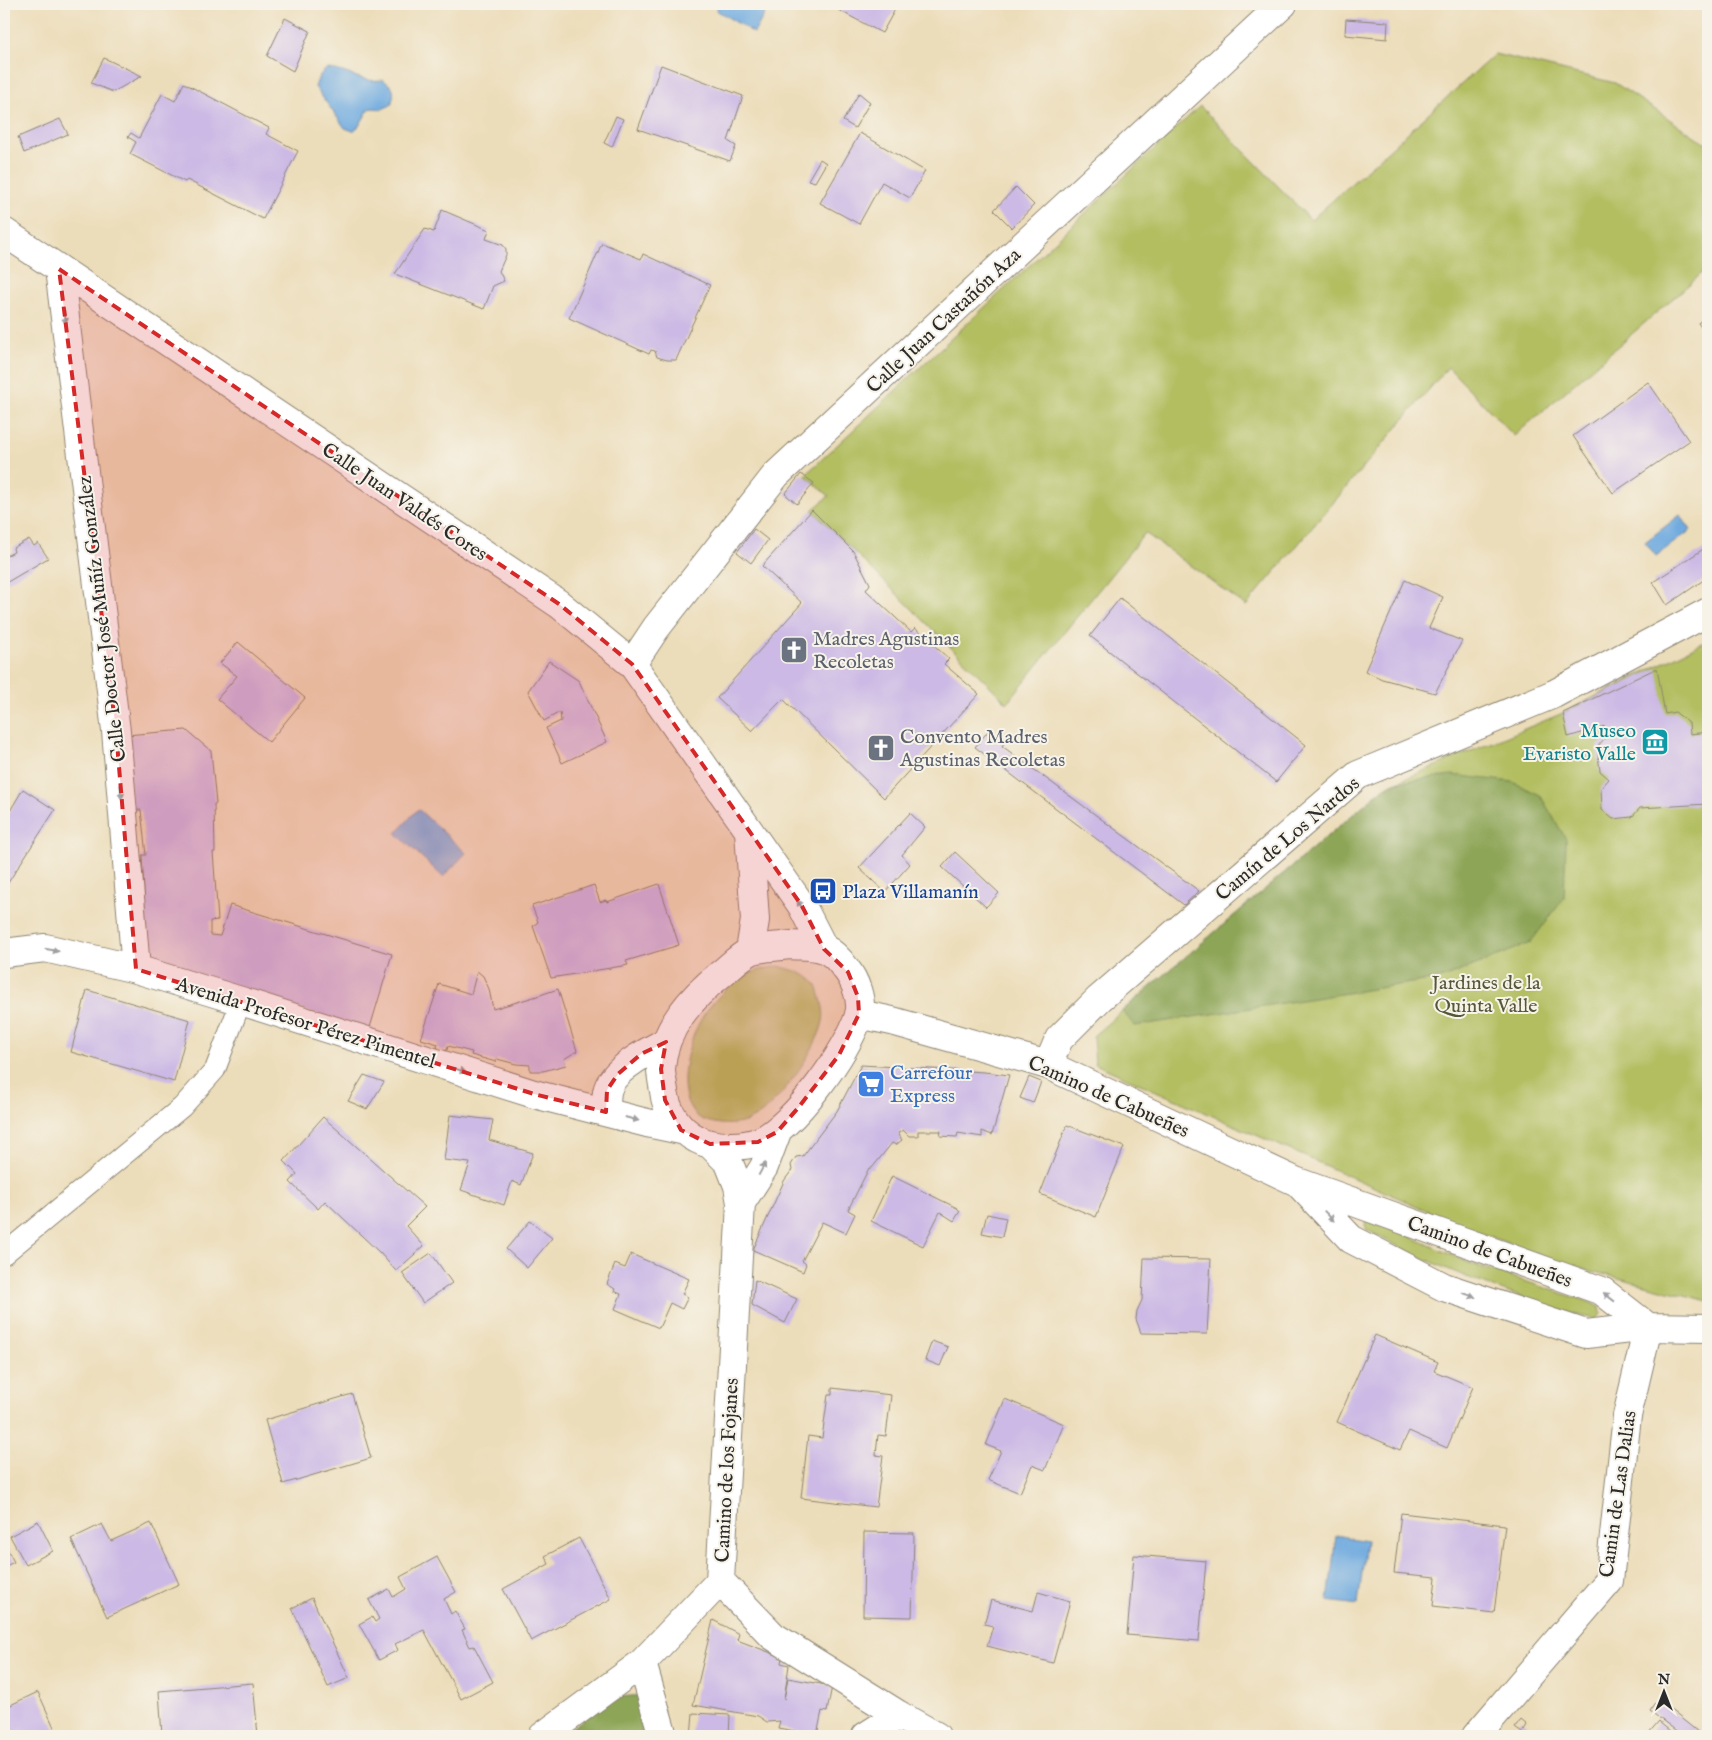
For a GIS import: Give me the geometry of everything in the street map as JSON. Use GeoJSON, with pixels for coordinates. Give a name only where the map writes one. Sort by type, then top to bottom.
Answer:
{"type":"FeatureCollection","features":[{"type":"Feature","properties":{"kind":"street","name":"Calle Juan Castañón Aza"},"geometry":{"type":"LineString","coordinates":[[632,664],[656,628],[776,475],[1283,4]]}},
{"type":"Feature","properties":{"kind":"street","name":"Calle Juan Valdés Cores"},"geometry":{"type":"LineString","coordinates":[[4,232],[559,604],[632,664],[802,906],[824,949]]}},
{"type":"Feature","properties":{"kind":"street","name":"Calle Doctor José Muñíz González"},"geometry":{"type":"LineString","coordinates":[[59,269],[116,731],[136,969]]}},
{"type":"Feature","properties":{"kind":"street","name":"Camín de Los Nardos"},"geometry":{"type":"LineString","coordinates":[[1048,1065],[1059,1039],[1099,999],[1358,776],[1554,694],[1708,612]]}},
{"type":"Feature","properties":{"kind":"street"},"geometry":{"type":"LineString","coordinates":[[749,831],[755,920],[750,951]]}},
{"type":"Feature","properties":{"kind":"street"},"geometry":{"type":"LineString","coordinates":[[681,1130],[665,1100],[661,1069],[666,1042],[680,1015],[710,982],[750,951],[790,945],[824,949],[841,962],[848,972],[854,982],[858,998],[859,1014],[839,1055],[823,1079],[777,1132],[758,1142],[728,1145],[710,1144]]}},
{"type":"Feature","properties":{"kind":"street","name":"Avenida Profesor Pérez Pimentel"},"geometry":{"type":"LineString","coordinates":[[4,953],[45,948],[136,969],[534,1094],[681,1130],[710,1144]]}},
{"type":"Feature","properties":{"kind":"street","name":"Camino de Cabueñes"},"geometry":{"type":"LineString","coordinates":[[859,1014],[892,1020],[1048,1065],[1295,1181],[1602,1291],[1648,1327]]}},
{"type":"Feature","properties":{"kind":"street"},"geometry":{"type":"LineString","coordinates":[[606,1112],[607,1090],[618,1074],[641,1054],[666,1042]]}},
{"type":"Feature","properties":{"kind":"street","name":"Camino de los Fojanes"},"geometry":{"type":"LineString","coordinates":[[543,1736],[642,1664],[720,1581],[741,1203],[764,1167],[777,1132]]}},
{"type":"Feature","properties":{"kind":"street"},"geometry":{"type":"LineString","coordinates":[[710,1144],[729,1163],[738,1186],[741,1203]]}},
{"type":"Feature","properties":{"kind":"street","name":"Camino de Cabueñes"},"geometry":{"type":"LineString","coordinates":[[1295,1181],[1352,1239],[1444,1287],[1586,1334],[1648,1327],[1708,1328]]}},
{"type":"Feature","properties":{"kind":"street","name":"Camin de Las Dalias"},"geometry":{"type":"LineString","coordinates":[[1476,1736],[1609,1580],[1627,1416],[1648,1327]]}},
{"type":"Feature","properties":{"kind":"street"},"geometry":{"type":"LineString","coordinates":[[720,1581],[772,1636],[936,1736]]}},
{"type":"Feature","properties":{"kind":"street"},"geometry":{"type":"LineString","coordinates":[[642,1664],[663,1736]]}},
{"type":"Feature","properties":{"kind":"street"},"geometry":{"type":"LineString","coordinates":[[866,1736],[899,1715]]}},
{"type":"Feature","properties":{"kind":"lane"},"geometry":{"type":"LineString","coordinates":[[4,1254],[182,1107],[216,1070],[241,1001]]}},
{"type":"Feature","properties":{"kind":"highlighted area"},"geometry":{"type":"Polygon","coordinates":[[[59,269],[559,604],[632,664],[802,906],[824,949],[848,972],[858,997],[859,1014],[839,1055],[777,1132],[758,1142],[710,1144],[681,1130],[665,1100],[661,1069],[666,1042],[641,1054],[618,1074],[607,1090],[606,1112],[534,1094],[136,969],[116,731],[59,269]]]}},
{"type":"Feature","properties":{"kind":"green space"},"geometry":{"type":"Polygon","coordinates":[[[1495,54],[1615,83],[1708,145],[1708,268],[1514,436],[1448,367],[1246,606],[1145,533],[1007,703],[812,510],[829,496],[805,475],[1200,106],[1311,220],[1495,54]]]}},
{"type":"Feature","properties":{"kind":"green space","name":"Jardines de la Quinta Valle"},"geometry":{"type":"Polygon","coordinates":[[[1708,640],[1708,1301],[1560,1263],[1462,1226],[1095,1064],[1093,1036],[1385,787],[1563,713],[1708,640]]]}},
{"type":"Feature","properties":{"kind":"green space"},"geometry":{"type":"Polygon","coordinates":[[[1452,775],[1513,782],[1540,795],[1566,839],[1564,898],[1530,943],[1443,978],[1135,1026],[1122,1011],[1385,787],[1399,782],[1452,775]]]}},
{"type":"Feature","properties":{"kind":"green space"},"geometry":{"type":"Polygon","coordinates":[[[779,966],[804,975],[816,984],[824,1018],[820,1032],[796,1075],[774,1102],[763,1112],[742,1123],[721,1124],[708,1122],[697,1116],[689,1106],[685,1094],[685,1067],[697,1026],[712,1004],[740,978],[762,969],[779,966]]]}},
{"type":"Feature","properties":{"kind":"green space"},"geometry":{"type":"Polygon","coordinates":[[[1371,1219],[1472,1264],[1592,1303],[1600,1307],[1601,1314],[1596,1319],[1565,1312],[1458,1273],[1403,1249],[1367,1230],[1366,1221],[1371,1219]]]}},
{"type":"Feature","properties":{"kind":"green space"},"geometry":{"type":"Polygon","coordinates":[[[646,1695],[656,1736],[560,1736],[615,1697],[646,1695]]]}},
{"type":"Feature","properties":{"kind":"water"},"geometry":{"type":"Polygon","coordinates":[[[719,4],[770,4],[754,33],[716,10],[719,4]]]}},
{"type":"Feature","properties":{"kind":"water"},"geometry":{"type":"Polygon","coordinates":[[[326,69],[340,71],[368,80],[383,80],[393,90],[391,105],[382,109],[369,109],[359,126],[353,131],[345,128],[315,87],[319,76],[326,69]]]}},
{"type":"Feature","properties":{"kind":"water"},"geometry":{"type":"Polygon","coordinates":[[[1680,515],[1691,530],[1656,556],[1645,542],[1680,515]]]}},
{"type":"Feature","properties":{"kind":"water"},"geometry":{"type":"Polygon","coordinates":[[[418,809],[466,853],[443,877],[396,833],[418,809]]]}},
{"type":"Feature","properties":{"kind":"water"},"geometry":{"type":"Polygon","coordinates":[[[1336,1535],[1366,1541],[1358,1605],[1328,1601],[1336,1535]]]}},
{"type":"Feature","properties":{"kind":"building"},"geometry":{"type":"Polygon","coordinates":[[[827,4],[898,4],[882,33],[827,4]]]}},
{"type":"Feature","properties":{"kind":"building"},"geometry":{"type":"Polygon","coordinates":[[[285,18],[310,31],[293,71],[267,56],[285,18]]]}},
{"type":"Feature","properties":{"kind":"building"},"geometry":{"type":"Polygon","coordinates":[[[1346,19],[1388,22],[1387,39],[1345,35],[1346,19]]]}},
{"type":"Feature","properties":{"kind":"building"},"geometry":{"type":"Polygon","coordinates":[[[104,58],[142,76],[113,92],[91,83],[104,58]]]}},
{"type":"Feature","properties":{"kind":"building"},"geometry":{"type":"Polygon","coordinates":[[[661,65],[743,96],[728,141],[736,146],[730,161],[638,129],[661,65]]]}},
{"type":"Feature","properties":{"kind":"building"},"geometry":{"type":"Polygon","coordinates":[[[184,83],[269,128],[266,134],[298,151],[263,219],[187,180],[185,182],[130,154],[136,142],[128,137],[131,133],[139,138],[162,94],[175,101],[184,83]]]}},
{"type":"Feature","properties":{"kind":"building"},"geometry":{"type":"Polygon","coordinates":[[[859,93],[870,102],[855,128],[843,121],[859,93]]]}},
{"type":"Feature","properties":{"kind":"building"},"geometry":{"type":"Polygon","coordinates":[[[616,116],[623,119],[612,147],[604,143],[616,116]]]}},
{"type":"Feature","properties":{"kind":"building"},"geometry":{"type":"Polygon","coordinates":[[[60,119],[68,134],[24,153],[18,137],[60,119]]]}},
{"type":"Feature","properties":{"kind":"building"},"geometry":{"type":"Polygon","coordinates":[[[860,133],[925,171],[910,198],[882,182],[859,224],[820,203],[860,133]]]}},
{"type":"Feature","properties":{"kind":"building"},"geometry":{"type":"Polygon","coordinates":[[[820,159],[826,163],[815,182],[808,180],[820,159]]]}},
{"type":"Feature","properties":{"kind":"building"},"geometry":{"type":"Polygon","coordinates":[[[1016,187],[1034,205],[1012,228],[994,210],[1016,187]]]}},
{"type":"Feature","properties":{"kind":"building"},"geometry":{"type":"Polygon","coordinates":[[[442,210],[489,230],[486,239],[503,245],[506,249],[506,255],[499,271],[504,281],[493,286],[484,309],[395,274],[425,229],[434,232],[442,210]]]}},
{"type":"Feature","properties":{"kind":"building"},"geometry":{"type":"Polygon","coordinates":[[[602,243],[641,259],[643,254],[710,285],[676,360],[657,357],[655,351],[651,350],[649,354],[569,318],[602,243]]]}},
{"type":"Feature","properties":{"kind":"building"},"geometry":{"type":"Polygon","coordinates":[[[1708,315],[1708,336],[1698,323],[1708,315]]]}},
{"type":"Feature","properties":{"kind":"building"},"geometry":{"type":"Polygon","coordinates":[[[1648,382],[1689,441],[1613,493],[1573,436],[1648,382]]]}},
{"type":"Feature","properties":{"kind":"building"},"geometry":{"type":"Polygon","coordinates":[[[801,474],[814,483],[797,504],[785,494],[801,474]]]}},
{"type":"Feature","properties":{"kind":"building"},"geometry":{"type":"Polygon","coordinates":[[[812,510],[853,551],[870,584],[866,590],[911,632],[915,628],[949,659],[944,664],[979,694],[884,798],[783,699],[752,731],[717,698],[802,603],[762,566],[812,510]]]}},
{"type":"Feature","properties":{"kind":"building"},"geometry":{"type":"Polygon","coordinates":[[[754,529],[768,540],[751,563],[737,552],[754,529]]]}},
{"type":"Feature","properties":{"kind":"building"},"geometry":{"type":"Polygon","coordinates":[[[29,539],[34,546],[38,543],[48,558],[4,584],[4,557],[14,552],[13,548],[29,539]]]}},
{"type":"Feature","properties":{"kind":"building"},"geometry":{"type":"Polygon","coordinates":[[[1708,546],[1708,577],[1667,605],[1653,582],[1708,546]]]}},
{"type":"Feature","properties":{"kind":"building"},"geometry":{"type":"Polygon","coordinates":[[[1405,580],[1443,597],[1429,628],[1462,641],[1435,693],[1382,679],[1365,671],[1405,580]]]}},
{"type":"Feature","properties":{"kind":"building"},"geometry":{"type":"Polygon","coordinates":[[[1120,598],[1306,745],[1276,782],[1090,636],[1120,598]]]}},
{"type":"Feature","properties":{"kind":"building"},"geometry":{"type":"Polygon","coordinates":[[[238,642],[305,698],[269,742],[217,699],[237,676],[220,663],[238,642]]]}},
{"type":"Feature","properties":{"kind":"building"},"geometry":{"type":"Polygon","coordinates":[[[549,661],[579,681],[607,742],[562,763],[546,728],[561,721],[560,712],[544,721],[528,691],[549,661]]]}},
{"type":"Feature","properties":{"kind":"building","name":"Museo Evaristo Valle"},"geometry":{"type":"Polygon","coordinates":[[[1657,668],[1665,714],[1675,712],[1689,723],[1690,734],[1708,732],[1708,804],[1640,808],[1632,817],[1613,819],[1602,810],[1601,788],[1609,779],[1600,771],[1597,747],[1605,738],[1605,726],[1568,737],[1563,713],[1657,668]]]}},
{"type":"Feature","properties":{"kind":"building"},"geometry":{"type":"Polygon","coordinates":[[[186,730],[211,751],[216,804],[214,804],[215,852],[213,852],[218,920],[210,921],[210,935],[220,936],[230,905],[392,954],[369,1031],[146,960],[142,855],[146,855],[141,810],[132,810],[126,735],[186,730]]]}},
{"type":"Feature","properties":{"kind":"building"},"geometry":{"type":"Polygon","coordinates":[[[989,730],[1005,742],[1002,746],[1199,891],[1184,905],[975,747],[989,730]]]}},
{"type":"Feature","properties":{"kind":"building"},"geometry":{"type":"Polygon","coordinates":[[[23,789],[55,810],[4,889],[4,821],[23,789]]]}},
{"type":"Feature","properties":{"kind":"building"},"geometry":{"type":"Polygon","coordinates":[[[910,813],[925,827],[902,855],[910,864],[885,892],[859,868],[910,813]]]}},
{"type":"Feature","properties":{"kind":"building"},"geometry":{"type":"Polygon","coordinates":[[[955,852],[999,893],[986,907],[942,867],[955,852]]]}},
{"type":"Feature","properties":{"kind":"building"},"geometry":{"type":"Polygon","coordinates":[[[659,884],[679,945],[626,961],[628,965],[551,978],[533,926],[538,922],[532,906],[594,885],[600,902],[606,900],[607,902],[659,884]]]}},
{"type":"Feature","properties":{"kind":"building"},"geometry":{"type":"Polygon","coordinates":[[[477,971],[483,976],[489,989],[493,1009],[558,989],[577,1051],[564,1059],[566,1065],[543,1071],[530,1071],[530,1065],[516,1064],[497,1059],[496,1062],[471,1055],[472,1052],[448,1046],[447,1050],[444,1051],[437,1047],[438,1044],[421,1039],[439,984],[471,994],[477,971]]]}},
{"type":"Feature","properties":{"kind":"building"},"geometry":{"type":"Polygon","coordinates":[[[87,990],[190,1020],[174,1082],[71,1052],[87,990]]]}},
{"type":"Feature","properties":{"kind":"building"},"geometry":{"type":"Polygon","coordinates":[[[861,1065],[1009,1075],[992,1135],[982,1131],[982,1137],[958,1133],[957,1137],[940,1136],[941,1131],[918,1131],[918,1136],[909,1136],[903,1130],[898,1133],[902,1140],[896,1145],[892,1143],[872,1168],[869,1168],[848,1210],[855,1214],[846,1233],[822,1222],[802,1261],[806,1264],[803,1272],[753,1250],[784,1181],[792,1170],[791,1165],[796,1157],[803,1156],[837,1111],[861,1065]]]}},
{"type":"Feature","properties":{"kind":"building"},"geometry":{"type":"Polygon","coordinates":[[[364,1075],[384,1082],[367,1109],[348,1101],[364,1075]]]}},
{"type":"Feature","properties":{"kind":"building"},"geometry":{"type":"Polygon","coordinates":[[[1029,1077],[1041,1082],[1033,1103],[1020,1098],[1029,1077]]]}},
{"type":"Feature","properties":{"kind":"building"},"geometry":{"type":"Polygon","coordinates":[[[450,1115],[493,1120],[489,1140],[533,1153],[521,1185],[512,1181],[504,1205],[461,1190],[470,1163],[444,1160],[450,1115]]]}},
{"type":"Feature","properties":{"kind":"building"},"geometry":{"type":"Polygon","coordinates":[[[323,1117],[425,1207],[406,1226],[424,1246],[396,1271],[380,1253],[325,1201],[318,1209],[290,1182],[297,1174],[284,1161],[323,1117]]]}},
{"type":"Feature","properties":{"kind":"building"},"geometry":{"type":"Polygon","coordinates":[[[1067,1125],[1124,1147],[1096,1217],[1040,1194],[1067,1125]]]}},
{"type":"Feature","properties":{"kind":"building"},"geometry":{"type":"Polygon","coordinates":[[[892,1176],[957,1208],[960,1211],[954,1221],[940,1212],[923,1246],[871,1221],[892,1176]]]}},
{"type":"Feature","properties":{"kind":"building"},"geometry":{"type":"Polygon","coordinates":[[[987,1214],[1006,1218],[1002,1237],[982,1233],[987,1214]]]}},
{"type":"Feature","properties":{"kind":"building"},"geometry":{"type":"Polygon","coordinates":[[[530,1221],[552,1238],[527,1268],[506,1249],[530,1221]]]}},
{"type":"Feature","properties":{"kind":"building"},"geometry":{"type":"Polygon","coordinates":[[[431,1253],[452,1283],[423,1303],[402,1273],[431,1253]]]}},
{"type":"Feature","properties":{"kind":"building"},"geometry":{"type":"Polygon","coordinates":[[[631,1254],[689,1279],[682,1294],[688,1297],[682,1309],[670,1303],[659,1328],[615,1309],[621,1294],[614,1291],[615,1289],[607,1284],[615,1264],[625,1268],[631,1254]]]}},
{"type":"Feature","properties":{"kind":"building"},"geometry":{"type":"Polygon","coordinates":[[[1144,1258],[1211,1259],[1207,1334],[1141,1333],[1136,1319],[1142,1300],[1144,1258]]]}},
{"type":"Feature","properties":{"kind":"building"},"geometry":{"type":"Polygon","coordinates":[[[755,1280],[797,1299],[785,1323],[752,1305],[755,1280]]]}},
{"type":"Feature","properties":{"kind":"building"},"geometry":{"type":"Polygon","coordinates":[[[1375,1335],[1438,1362],[1434,1371],[1473,1387],[1447,1448],[1409,1431],[1400,1450],[1337,1422],[1375,1335]]]}},
{"type":"Feature","properties":{"kind":"building"},"geometry":{"type":"Polygon","coordinates":[[[932,1341],[948,1347],[940,1366],[925,1360],[932,1341]]]}},
{"type":"Feature","properties":{"kind":"building"},"geometry":{"type":"Polygon","coordinates":[[[832,1388],[891,1395],[886,1436],[878,1435],[876,1455],[883,1456],[876,1507],[801,1498],[808,1436],[822,1438],[828,1395],[832,1395],[832,1388]]]}},
{"type":"Feature","properties":{"kind":"building"},"geometry":{"type":"Polygon","coordinates":[[[352,1394],[371,1458],[283,1484],[265,1420],[352,1394]]]}},
{"type":"Feature","properties":{"kind":"building"},"geometry":{"type":"Polygon","coordinates":[[[1005,1399],[1064,1424],[1045,1470],[1032,1465],[1020,1493],[988,1480],[1001,1451],[986,1445],[1005,1399]]]}},
{"type":"Feature","properties":{"kind":"building"},"geometry":{"type":"Polygon","coordinates":[[[1401,1513],[1505,1525],[1494,1613],[1433,1606],[1436,1577],[1394,1573],[1401,1513]]]}},
{"type":"Feature","properties":{"kind":"building"},"geometry":{"type":"Polygon","coordinates":[[[38,1521],[53,1551],[26,1565],[10,1536],[38,1521]]]}},
{"type":"Feature","properties":{"kind":"building"},"geometry":{"type":"Polygon","coordinates":[[[151,1523],[179,1584],[107,1617],[71,1539],[102,1524],[111,1541],[151,1523]]]}},
{"type":"Feature","properties":{"kind":"building"},"geometry":{"type":"Polygon","coordinates":[[[864,1532],[914,1533],[912,1617],[863,1616],[864,1532]]]}},
{"type":"Feature","properties":{"kind":"building"},"geometry":{"type":"Polygon","coordinates":[[[579,1538],[611,1599],[531,1641],[503,1589],[549,1564],[545,1556],[579,1538]]]}},
{"type":"Feature","properties":{"kind":"building"},"geometry":{"type":"Polygon","coordinates":[[[4,1543],[14,1562],[4,1567],[4,1543]]]}},
{"type":"Feature","properties":{"kind":"building"},"geometry":{"type":"Polygon","coordinates":[[[1134,1555],[1206,1561],[1199,1641],[1127,1635],[1134,1555]]]}},
{"type":"Feature","properties":{"kind":"building"},"geometry":{"type":"Polygon","coordinates":[[[437,1557],[456,1592],[444,1599],[451,1614],[455,1611],[465,1629],[462,1630],[470,1647],[474,1646],[493,1682],[461,1699],[424,1630],[395,1644],[398,1650],[379,1660],[359,1624],[372,1617],[375,1622],[379,1619],[369,1600],[389,1589],[393,1597],[406,1589],[400,1577],[437,1557]]]}},
{"type":"Feature","properties":{"kind":"building"},"geometry":{"type":"Polygon","coordinates":[[[1038,1592],[1070,1601],[1053,1663],[987,1646],[993,1626],[984,1624],[991,1600],[1033,1611],[1038,1592]]]}},
{"type":"Feature","properties":{"kind":"building"},"geometry":{"type":"Polygon","coordinates":[[[312,1598],[349,1678],[328,1687],[292,1608],[312,1598]]]}},
{"type":"Feature","properties":{"kind":"building"},"geometry":{"type":"Polygon","coordinates":[[[713,1620],[739,1634],[737,1640],[782,1657],[781,1663],[789,1665],[784,1699],[788,1678],[832,1686],[827,1712],[822,1711],[817,1735],[778,1728],[780,1721],[767,1722],[758,1716],[693,1705],[713,1620]]]}},
{"type":"Feature","properties":{"kind":"building"},"geometry":{"type":"Polygon","coordinates":[[[253,1683],[258,1736],[162,1736],[159,1691],[253,1683]]]}},
{"type":"Feature","properties":{"kind":"building"},"geometry":{"type":"Polygon","coordinates":[[[38,1692],[58,1736],[4,1736],[4,1708],[38,1692]]]}},
{"type":"Feature","properties":{"kind":"building"},"geometry":{"type":"Polygon","coordinates":[[[1658,1700],[1703,1736],[1683,1736],[1650,1711],[1658,1700]]]}},
{"type":"Feature","properties":{"kind":"building"},"geometry":{"type":"Polygon","coordinates":[[[693,1713],[730,1715],[729,1736],[691,1736],[693,1713]]]}},
{"type":"Feature","properties":{"kind":"building"},"geometry":{"type":"Polygon","coordinates":[[[1521,1720],[1527,1725],[1522,1733],[1515,1728],[1521,1720]]]}},
{"type":"Feature","properties":{"kind":"building"},"geometry":{"type":"Polygon","coordinates":[[[1659,1722],[1676,1736],[1647,1736],[1659,1722]]]}},
{"type":"Feature","properties":{"kind":"place","name":"Madres Agustinas Recoletas"},"geometry":{"type":"Point","coordinates":[794,650]}},
{"type":"Feature","properties":{"kind":"place","name":"Museo Evaristo Valle"},"geometry":{"type":"Point","coordinates":[1655,742]}},
{"type":"Feature","properties":{"kind":"place","name":"Convento Madres Agustinas Recoletas"},"geometry":{"type":"Point","coordinates":[881,748]}},
{"type":"Feature","properties":{"kind":"place","name":"Plaza Villamanín"},"geometry":{"type":"Point","coordinates":[823,891]}},
{"type":"Feature","properties":{"kind":"place","name":"Carrefour Express"},"geometry":{"type":"Point","coordinates":[871,1084]}}]}
